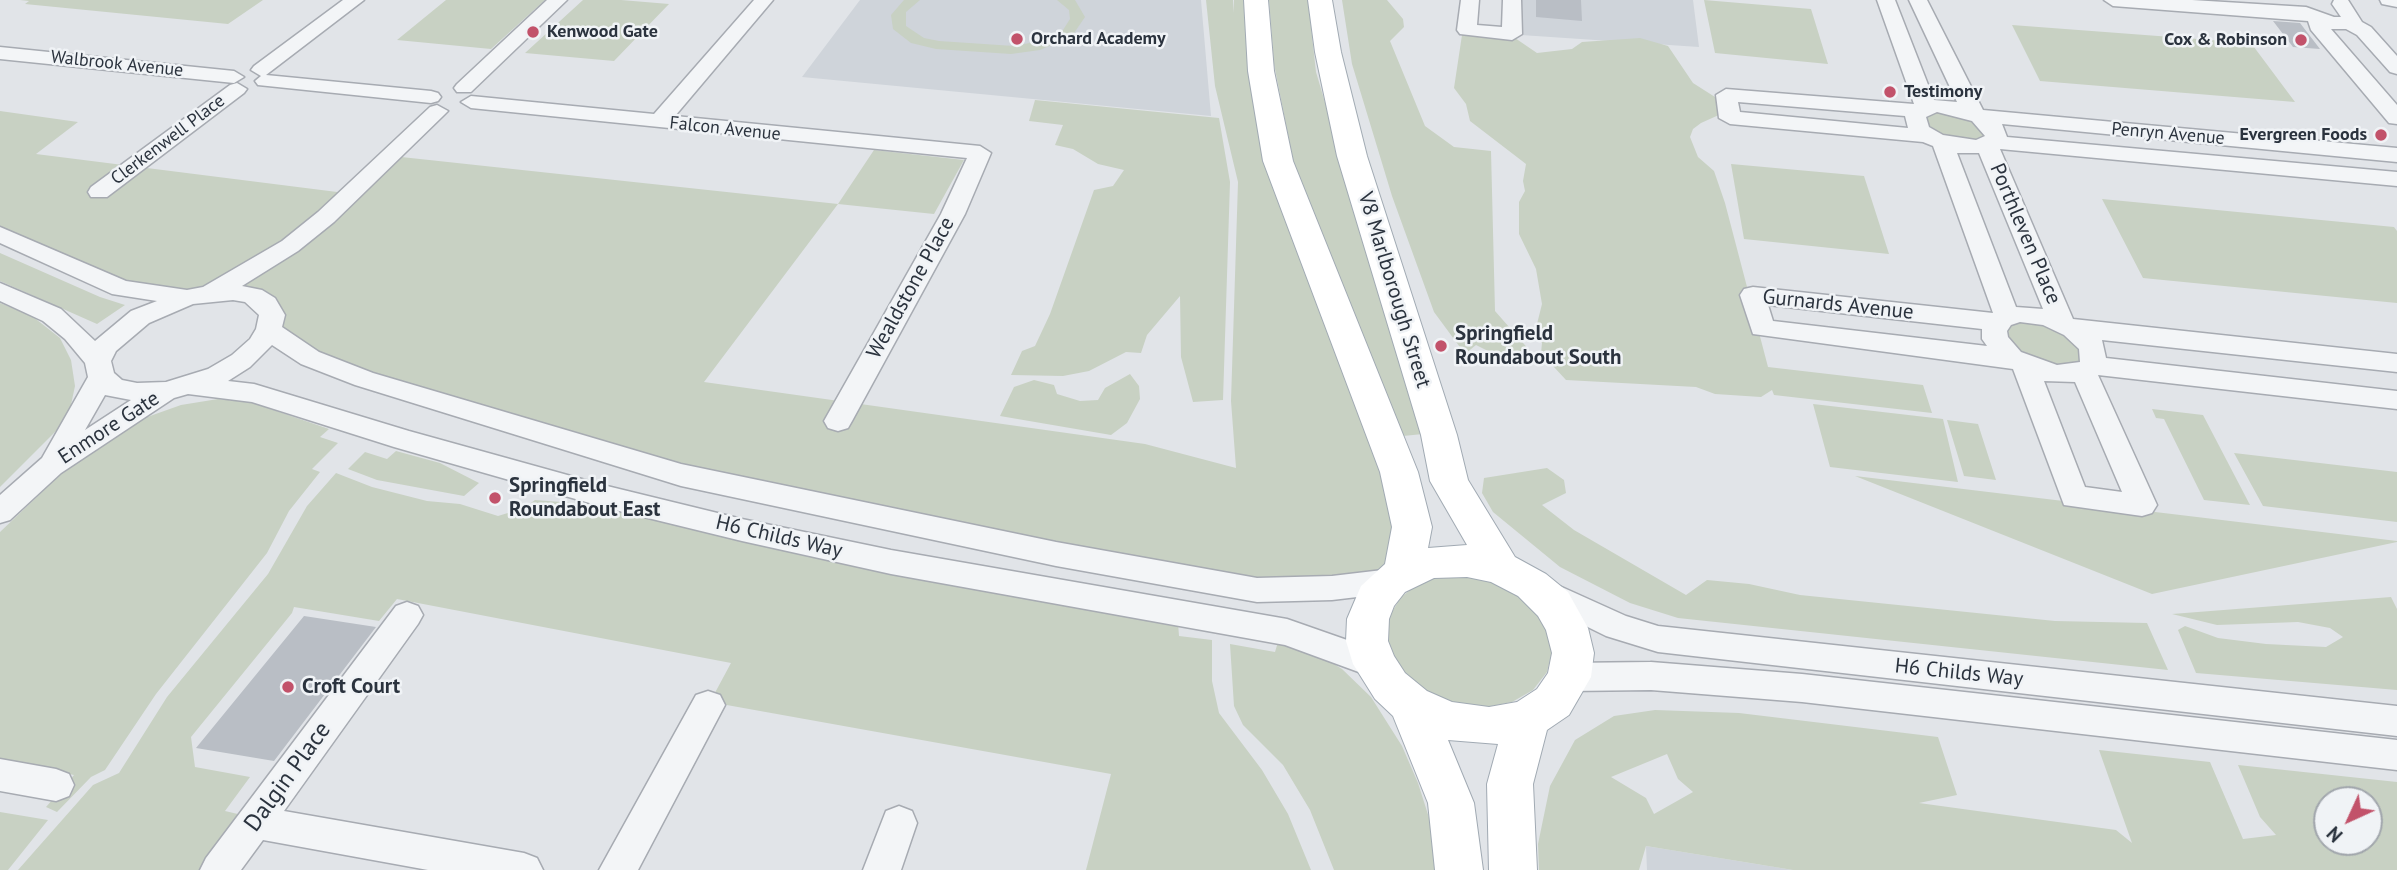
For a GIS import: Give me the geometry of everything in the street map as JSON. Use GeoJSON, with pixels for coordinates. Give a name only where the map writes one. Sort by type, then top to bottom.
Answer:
{"type":"FeatureCollection","features":[{"type":"Feature","properties":{"kind":"main road"},"geometry":{"type":"LineString","coordinates":[[1256,0],[1261,71],[1278,161],[1399,472],[1412,527],[1397,577]]}},
{"type":"Feature","properties":{"kind":"main road","name":"V8 Marlborough Street"},"geometry":{"type":"LineString","coordinates":[[1320,0],[1328,52],[1352,156],[1439,435],[1450,481],[1516,577]]}},
{"type":"Feature","properties":{"kind":"main road"},"geometry":{"type":"LineString","coordinates":[[1467,561],[1516,577],[1553,604],[1567,628],[1573,653],[1569,677],[1553,702],[1527,719],[1489,726],[1448,721],[1411,704],[1390,686],[1375,664],[1367,641],[1368,618],[1376,598],[1397,577],[1433,562],[1467,561]]}},
{"type":"Feature","properties":{"kind":"main road"},"geometry":{"type":"LineString","coordinates":[[1411,704],[1451,803],[1459,870]]}},
{"type":"Feature","properties":{"kind":"main road"},"geometry":{"type":"LineString","coordinates":[[1513,870],[1510,784],[1527,719]]}},
{"type":"Feature","properties":{"kind":"street"},"geometry":{"type":"LineString","coordinates":[[263,76],[355,0]]}},
{"type":"Feature","properties":{"kind":"street"},"geometry":{"type":"LineString","coordinates":[[235,83],[263,76],[434,104],[451,110],[558,0]]}},
{"type":"Feature","properties":{"kind":"street"},"geometry":{"type":"LineString","coordinates":[[659,122],[764,0]]}},
{"type":"Feature","properties":{"kind":"street"},"geometry":{"type":"LineString","coordinates":[[1470,0],[1467,30],[1512,34],[1512,0]]}},
{"type":"Feature","properties":{"kind":"street"},"geometry":{"type":"LineString","coordinates":[[1886,0],[1922,110],[1726,95],[1730,118],[1936,139]]}},
{"type":"Feature","properties":{"kind":"street"},"geometry":{"type":"LineString","coordinates":[[1918,0],[1977,115]]}},
{"type":"Feature","properties":{"kind":"street"},"geometry":{"type":"LineString","coordinates":[[2113,0],[2304,9],[2343,2],[2353,20],[2350,23]]}},
{"type":"Feature","properties":{"kind":"street"},"geometry":{"type":"LineString","coordinates":[[2389,0],[2397,1]]}},
{"type":"Feature","properties":{"kind":"street"},"geometry":{"type":"LineString","coordinates":[[2304,9],[2364,30],[2397,68]]}},
{"type":"Feature","properties":{"kind":"street"},"geometry":{"type":"LineString","coordinates":[[2304,9],[2397,118]]}},
{"type":"Feature","properties":{"kind":"street","name":"Walbrook Avenue"},"geometry":{"type":"LineString","coordinates":[[0,53],[235,83]]}},
{"type":"Feature","properties":{"kind":"street","name":"Clerkenwell Place"},"geometry":{"type":"LineString","coordinates":[[99,192],[235,83]]}},
{"type":"Feature","properties":{"kind":"street","name":"Falcon Avenue"},"geometry":{"type":"LineString","coordinates":[[468,95],[659,122],[980,153]]}},
{"type":"Feature","properties":{"kind":"street"},"geometry":{"type":"LineString","coordinates":[[0,234],[121,289],[153,295],[200,295],[290,246],[354,194],[434,104]]}},
{"type":"Feature","properties":{"kind":"street","name":"Penryn Avenue"},"geometry":{"type":"LineString","coordinates":[[1922,110],[1948,107],[1977,115],[2397,155]]}},
{"type":"Feature","properties":{"kind":"street","name":"Porthleven Place"},"geometry":{"type":"LineString","coordinates":[[1922,110],[1915,123],[1936,139],[2003,319],[1994,330],[1995,339],[2019,362]]}},
{"type":"Feature","properties":{"kind":"street","name":"Porthleven Place"},"geometry":{"type":"LineString","coordinates":[[1977,115],[1995,130],[1996,137],[1989,143],[2068,326],[2092,346],[2089,368]]}},
{"type":"Feature","properties":{"kind":"street","name":"Penryn Avenue"},"geometry":{"type":"LineString","coordinates":[[1936,139],[1967,147],[1989,143],[2397,179]]}},
{"type":"Feature","properties":{"kind":"street","name":"Wealdstone Place"},"geometry":{"type":"LineString","coordinates":[[838,421],[953,214],[980,153]]}},
{"type":"Feature","properties":{"kind":"street"},"geometry":{"type":"LineString","coordinates":[[268,317],[271,273],[290,246]]}},
{"type":"Feature","properties":{"kind":"street"},"geometry":{"type":"LineString","coordinates":[[0,291],[52,315],[74,333],[99,369]]}},
{"type":"Feature","properties":{"kind":"street","name":"H6 Childs Way"},"geometry":{"type":"LineString","coordinates":[[200,295],[253,296],[268,317],[310,358],[382,385],[444,406],[681,475],[1056,554],[1257,590],[1332,588],[1397,577]]}},
{"type":"Feature","properties":{"kind":"street","name":"Enmore Gate"},"geometry":{"type":"LineString","coordinates":[[51,466],[99,369],[105,346],[119,331],[139,317],[200,295]]}},
{"type":"Feature","properties":{"kind":"street","name":"Gurnards Avenue"},"geometry":{"type":"LineString","coordinates":[[2003,319],[1753,295],[1762,328],[2019,362]]}},
{"type":"Feature","properties":{"kind":"street"},"geometry":{"type":"LineString","coordinates":[[2003,319],[2033,315],[2068,326],[2397,363]]}},
{"type":"Feature","properties":{"kind":"street","name":"Enmore Gate"},"geometry":{"type":"LineString","coordinates":[[0,512],[51,466],[178,388],[241,361],[259,345],[268,317]]}},
{"type":"Feature","properties":{"kind":"street"},"geometry":{"type":"LineString","coordinates":[[2019,362],[2074,496],[2142,505],[2089,368]]}},
{"type":"Feature","properties":{"kind":"street"},"geometry":{"type":"LineString","coordinates":[[2019,362],[2057,374],[2089,368],[2397,400]]}},
{"type":"Feature","properties":{"kind":"street","name":"H6 Childs Way"},"geometry":{"type":"LineString","coordinates":[[99,369],[114,388],[137,393],[178,388],[254,393],[404,440],[742,530],[891,562],[1287,632],[1375,664]]}},
{"type":"Feature","properties":{"kind":"street","name":"H6 Childs Way"},"geometry":{"type":"LineString","coordinates":[[1516,577],[1617,627],[1658,639],[2397,721]]}},
{"type":"Feature","properties":{"kind":"street","name":"Dalgin Place"},"geometry":{"type":"LineString","coordinates":[[219,870],[407,615]]}},
{"type":"Feature","properties":{"kind":"street","name":"H6 Childs Way"},"geometry":{"type":"LineString","coordinates":[[1569,677],[1651,676],[1816,690],[2397,755]]}},
{"type":"Feature","properties":{"kind":"street"},"geometry":{"type":"LineString","coordinates":[[618,870],[708,705]]}},
{"type":"Feature","properties":{"kind":"street"},"geometry":{"type":"LineString","coordinates":[[0,775],[56,785]]}},
{"type":"Feature","properties":{"kind":"street"},"geometry":{"type":"LineString","coordinates":[[255,822],[524,870]]}},
{"type":"Feature","properties":{"kind":"street"},"geometry":{"type":"LineString","coordinates":[[882,870],[899,822]]}},
{"type":"Feature","properties":{"kind":"shaded area","name":"Orchard Academy"},"geometry":{"type":"Polygon","coordinates":[[[860,0],[1201,0],[1211,116],[802,77],[860,0]]]}},
{"type":"Feature","properties":{"kind":"shaded area"},"geometry":{"type":"Polygon","coordinates":[[[1521,0],[1693,0],[1699,47],[1521,35],[1521,0]]]}},
{"type":"Feature","properties":{"kind":"shaded area"},"geometry":{"type":"Polygon","coordinates":[[[1646,846],[1793,870],[1647,870],[1646,846]]]}},
{"type":"Feature","properties":{"kind":"green space"},"geometry":{"type":"Polygon","coordinates":[[[20,0],[263,0],[228,24],[25,4],[29,1],[20,0]]]}},
{"type":"Feature","properties":{"kind":"green space"},"geometry":{"type":"Polygon","coordinates":[[[446,0],[545,0],[491,49],[397,40],[446,0]]]}},
{"type":"Feature","properties":{"kind":"green space"},"geometry":{"type":"Polygon","coordinates":[[[583,0],[669,4],[614,61],[525,53],[583,0]]]}},
{"type":"Feature","properties":{"kind":"green space"},"geometry":{"type":"Polygon","coordinates":[[[904,0],[920,0],[906,12],[906,26],[924,38],[939,41],[1014,46],[1045,40],[1063,30],[1070,19],[1069,10],[1057,0],[1075,0],[1085,17],[1072,36],[1040,50],[1011,54],[936,49],[911,43],[893,29],[891,15],[904,0]]]}},
{"type":"Feature","properties":{"kind":"green space"},"geometry":{"type":"Polygon","coordinates":[[[1206,0],[1233,0],[1233,13],[1234,0],[1256,0],[1261,71],[1399,472],[1404,572],[1283,590],[681,475],[311,358],[253,296],[153,295],[0,234],[0,111],[78,122],[36,154],[353,194],[392,156],[838,204],[704,382],[1145,444],[1236,468],[1231,401],[1238,182],[1215,86],[1206,0]]]}},
{"type":"Feature","properties":{"kind":"green space"},"geometry":{"type":"Polygon","coordinates":[[[1269,0],[1308,0],[1316,72],[1423,434],[1403,436],[1296,175],[1274,64],[1269,0]]]}},
{"type":"Feature","properties":{"kind":"green space"},"geometry":{"type":"Polygon","coordinates":[[[1342,0],[1387,0],[1403,19],[1404,27],[1390,41],[1425,126],[1454,147],[1491,151],[1495,311],[1538,360],[1518,366],[1476,345],[1465,354],[1434,312],[1392,196],[1352,64],[1342,0]]]}},
{"type":"Feature","properties":{"kind":"green space"},"geometry":{"type":"Polygon","coordinates":[[[1704,0],[1811,9],[1828,64],[1715,53],[1704,0]]]}},
{"type":"Feature","properties":{"kind":"green space"},"geometry":{"type":"Polygon","coordinates":[[[2012,25],[2251,43],[2295,102],[2040,81],[2012,25]]]}},
{"type":"Feature","properties":{"kind":"green space"},"geometry":{"type":"Polygon","coordinates":[[[1462,35],[1512,36],[1537,53],[1572,49],[1582,42],[1640,38],[1668,46],[1693,83],[1715,97],[1720,108],[1721,114],[1701,123],[1693,129],[1690,137],[1698,157],[1714,171],[1725,203],[1768,367],[1923,385],[1932,413],[1774,395],[1772,390],[1761,397],[1715,394],[1696,387],[1566,380],[1541,353],[1542,343],[1535,332],[1542,304],[1536,269],[1519,234],[1519,202],[1525,191],[1523,181],[1526,164],[1470,121],[1466,104],[1454,88],[1462,35]]]}},
{"type":"Feature","properties":{"kind":"green space"},"geometry":{"type":"Polygon","coordinates":[[[1035,100],[1219,118],[1230,182],[1223,400],[1193,402],[1181,357],[1180,296],[1147,335],[1141,353],[1126,352],[1089,371],[1063,376],[1011,375],[1022,351],[1035,346],[1050,314],[1094,190],[1113,186],[1124,170],[1098,164],[1073,149],[1055,145],[1063,125],[1029,121],[1035,100]]]}},
{"type":"Feature","properties":{"kind":"green space"},"geometry":{"type":"Polygon","coordinates":[[[1935,110],[1968,115],[1988,134],[1979,142],[1930,134],[1921,116],[1935,110]]]}},
{"type":"Feature","properties":{"kind":"green space"},"geometry":{"type":"Polygon","coordinates":[[[874,150],[964,160],[934,214],[838,204],[874,150]]]}},
{"type":"Feature","properties":{"kind":"green space"},"geometry":{"type":"Polygon","coordinates":[[[1731,164],[1864,176],[1889,254],[1744,239],[1731,164]]]}},
{"type":"Feature","properties":{"kind":"green space"},"geometry":{"type":"Polygon","coordinates":[[[2102,199],[2394,227],[2397,231],[2397,303],[2143,278],[2102,199]]]}},
{"type":"Feature","properties":{"kind":"green space"},"geometry":{"type":"Polygon","coordinates":[[[0,253],[100,297],[125,305],[97,324],[0,281],[0,253]]]}},
{"type":"Feature","properties":{"kind":"green space"},"geometry":{"type":"Polygon","coordinates":[[[0,303],[32,316],[60,338],[71,360],[75,386],[69,414],[60,427],[0,487],[0,303]]]}},
{"type":"Feature","properties":{"kind":"green space"},"geometry":{"type":"Polygon","coordinates":[[[2033,319],[2077,337],[2085,362],[2059,370],[2008,346],[2004,329],[2010,323],[2033,319]]]}},
{"type":"Feature","properties":{"kind":"green space"},"geometry":{"type":"Polygon","coordinates":[[[1130,374],[1139,386],[1140,399],[1127,423],[1111,435],[1000,416],[1014,387],[1034,380],[1054,385],[1057,394],[1080,401],[1098,400],[1105,388],[1130,374]]]}},
{"type":"Feature","properties":{"kind":"green space"},"geometry":{"type":"Polygon","coordinates":[[[218,399],[250,402],[329,429],[320,437],[338,443],[312,469],[320,472],[289,511],[267,553],[156,694],[105,770],[91,777],[57,812],[46,807],[74,775],[0,761],[0,532],[81,455],[136,421],[181,405],[218,399]]]}},
{"type":"Feature","properties":{"kind":"green space"},"geometry":{"type":"Polygon","coordinates":[[[1813,404],[1943,419],[1958,482],[1830,467],[1813,404]]]}},
{"type":"Feature","properties":{"kind":"green space"},"geometry":{"type":"Polygon","coordinates":[[[2152,409],[2203,415],[2250,505],[2204,500],[2164,419],[2156,418],[2152,409]]]}},
{"type":"Feature","properties":{"kind":"green space"},"geometry":{"type":"Polygon","coordinates":[[[1947,420],[1978,424],[1996,480],[1964,476],[1947,420]]]}},
{"type":"Feature","properties":{"kind":"green space"},"geometry":{"type":"Polygon","coordinates":[[[396,451],[440,463],[479,483],[464,496],[377,480],[348,469],[365,452],[387,459],[396,451]]]}},
{"type":"Feature","properties":{"kind":"green space"},"geometry":{"type":"Polygon","coordinates":[[[2234,453],[2397,472],[2397,522],[2263,506],[2234,453]]]}},
{"type":"Feature","properties":{"kind":"green space"},"geometry":{"type":"Polygon","coordinates":[[[1547,468],[1564,480],[1566,493],[1542,505],[1574,530],[1686,595],[1707,580],[1749,584],[1800,595],[2055,621],[2147,623],[2168,670],[1678,618],[1630,603],[1560,567],[1493,512],[1482,493],[1484,478],[1547,468]]]}},
{"type":"Feature","properties":{"kind":"green space"},"geometry":{"type":"Polygon","coordinates":[[[336,473],[372,487],[427,501],[460,504],[498,516],[524,508],[535,500],[587,504],[856,567],[1047,603],[1178,623],[1179,636],[1212,640],[1212,681],[1219,713],[1262,770],[1288,814],[1311,870],[1086,870],[1111,774],[710,702],[731,663],[397,599],[379,621],[294,607],[292,613],[191,737],[195,767],[250,777],[225,811],[242,815],[201,870],[18,870],[93,785],[119,773],[167,697],[268,574],[307,506],[336,473]]]}},
{"type":"Feature","properties":{"kind":"green space"},"geometry":{"type":"Polygon","coordinates":[[[1855,476],[2397,541],[2397,542],[2152,594],[1855,476]]]}},
{"type":"Feature","properties":{"kind":"green space"},"geometry":{"type":"Polygon","coordinates":[[[1466,575],[1492,580],[1515,592],[1535,609],[1547,629],[1552,651],[1547,672],[1533,690],[1512,702],[1486,707],[1458,705],[1431,694],[1409,678],[1394,658],[1387,636],[1390,615],[1401,597],[1418,584],[1441,576],[1466,575]]]}},
{"type":"Feature","properties":{"kind":"green space"},"geometry":{"type":"Polygon","coordinates":[[[2391,597],[2397,609],[2397,690],[2196,673],[2178,630],[2185,626],[2218,638],[2266,644],[2326,647],[2343,637],[2330,628],[2298,622],[2217,625],[2172,614],[2391,597]]]}},
{"type":"Feature","properties":{"kind":"green space"},"geometry":{"type":"Polygon","coordinates":[[[1278,642],[1326,659],[1342,669],[1371,697],[1402,746],[1418,783],[1431,824],[1439,870],[1334,870],[1310,810],[1283,765],[1243,725],[1234,706],[1230,644],[1275,652],[1278,642]]]}},
{"type":"Feature","properties":{"kind":"green space"},"geometry":{"type":"Polygon","coordinates":[[[1655,710],[1739,713],[1938,737],[1957,795],[1919,803],[2116,830],[2132,843],[2099,750],[2210,762],[2243,839],[2276,835],[2260,817],[2238,765],[2397,782],[2397,870],[1793,870],[1646,846],[1639,870],[1539,870],[1538,844],[1550,786],[1575,740],[1614,716],[1655,710]],[[1667,754],[1611,777],[1646,798],[1654,814],[1693,792],[1678,779],[1667,754]]]}},
{"type":"Feature","properties":{"kind":"green space"},"geometry":{"type":"Polygon","coordinates":[[[0,812],[48,820],[8,870],[0,870],[0,812]]]}},
{"type":"Feature","properties":{"kind":"building"},"geometry":{"type":"Polygon","coordinates":[[[1536,0],[1581,0],[1582,21],[1536,17],[1536,0]]]}},
{"type":"Feature","properties":{"kind":"building","name":"Cox & Robinson"},"geometry":{"type":"Polygon","coordinates":[[[2273,21],[2300,23],[2320,49],[2293,47],[2273,21]]]}},
{"type":"Feature","properties":{"kind":"building","name":"Croft Court"},"geometry":{"type":"Polygon","coordinates":[[[304,616],[376,627],[274,761],[196,748],[304,616]]]}},
{"type":"Feature","properties":{"kind":"place","name":"Kenwood Gate"},"geometry":{"type":"Point","coordinates":[533,32]}},
{"type":"Feature","properties":{"kind":"place","name":"Orchard Academy"},"geometry":{"type":"Point","coordinates":[1017,39]}},
{"type":"Feature","properties":{"kind":"place","name":"Cox & Robinson"},"geometry":{"type":"Point","coordinates":[2301,40]}},
{"type":"Feature","properties":{"kind":"place","name":"Testimony"},"geometry":{"type":"Point","coordinates":[1890,92]}},
{"type":"Feature","properties":{"kind":"place","name":"Evergreen Foods"},"geometry":{"type":"Point","coordinates":[2381,135]}},
{"type":"Feature","properties":{"kind":"place","name":"Springfield Roundabout South"},"geometry":{"type":"Point","coordinates":[1441,346]}},
{"type":"Feature","properties":{"kind":"place","name":"Springfield Roundabout East"},"geometry":{"type":"Point","coordinates":[495,498]}},
{"type":"Feature","properties":{"kind":"place","name":"Croft Court"},"geometry":{"type":"Point","coordinates":[288,687]}}]}
